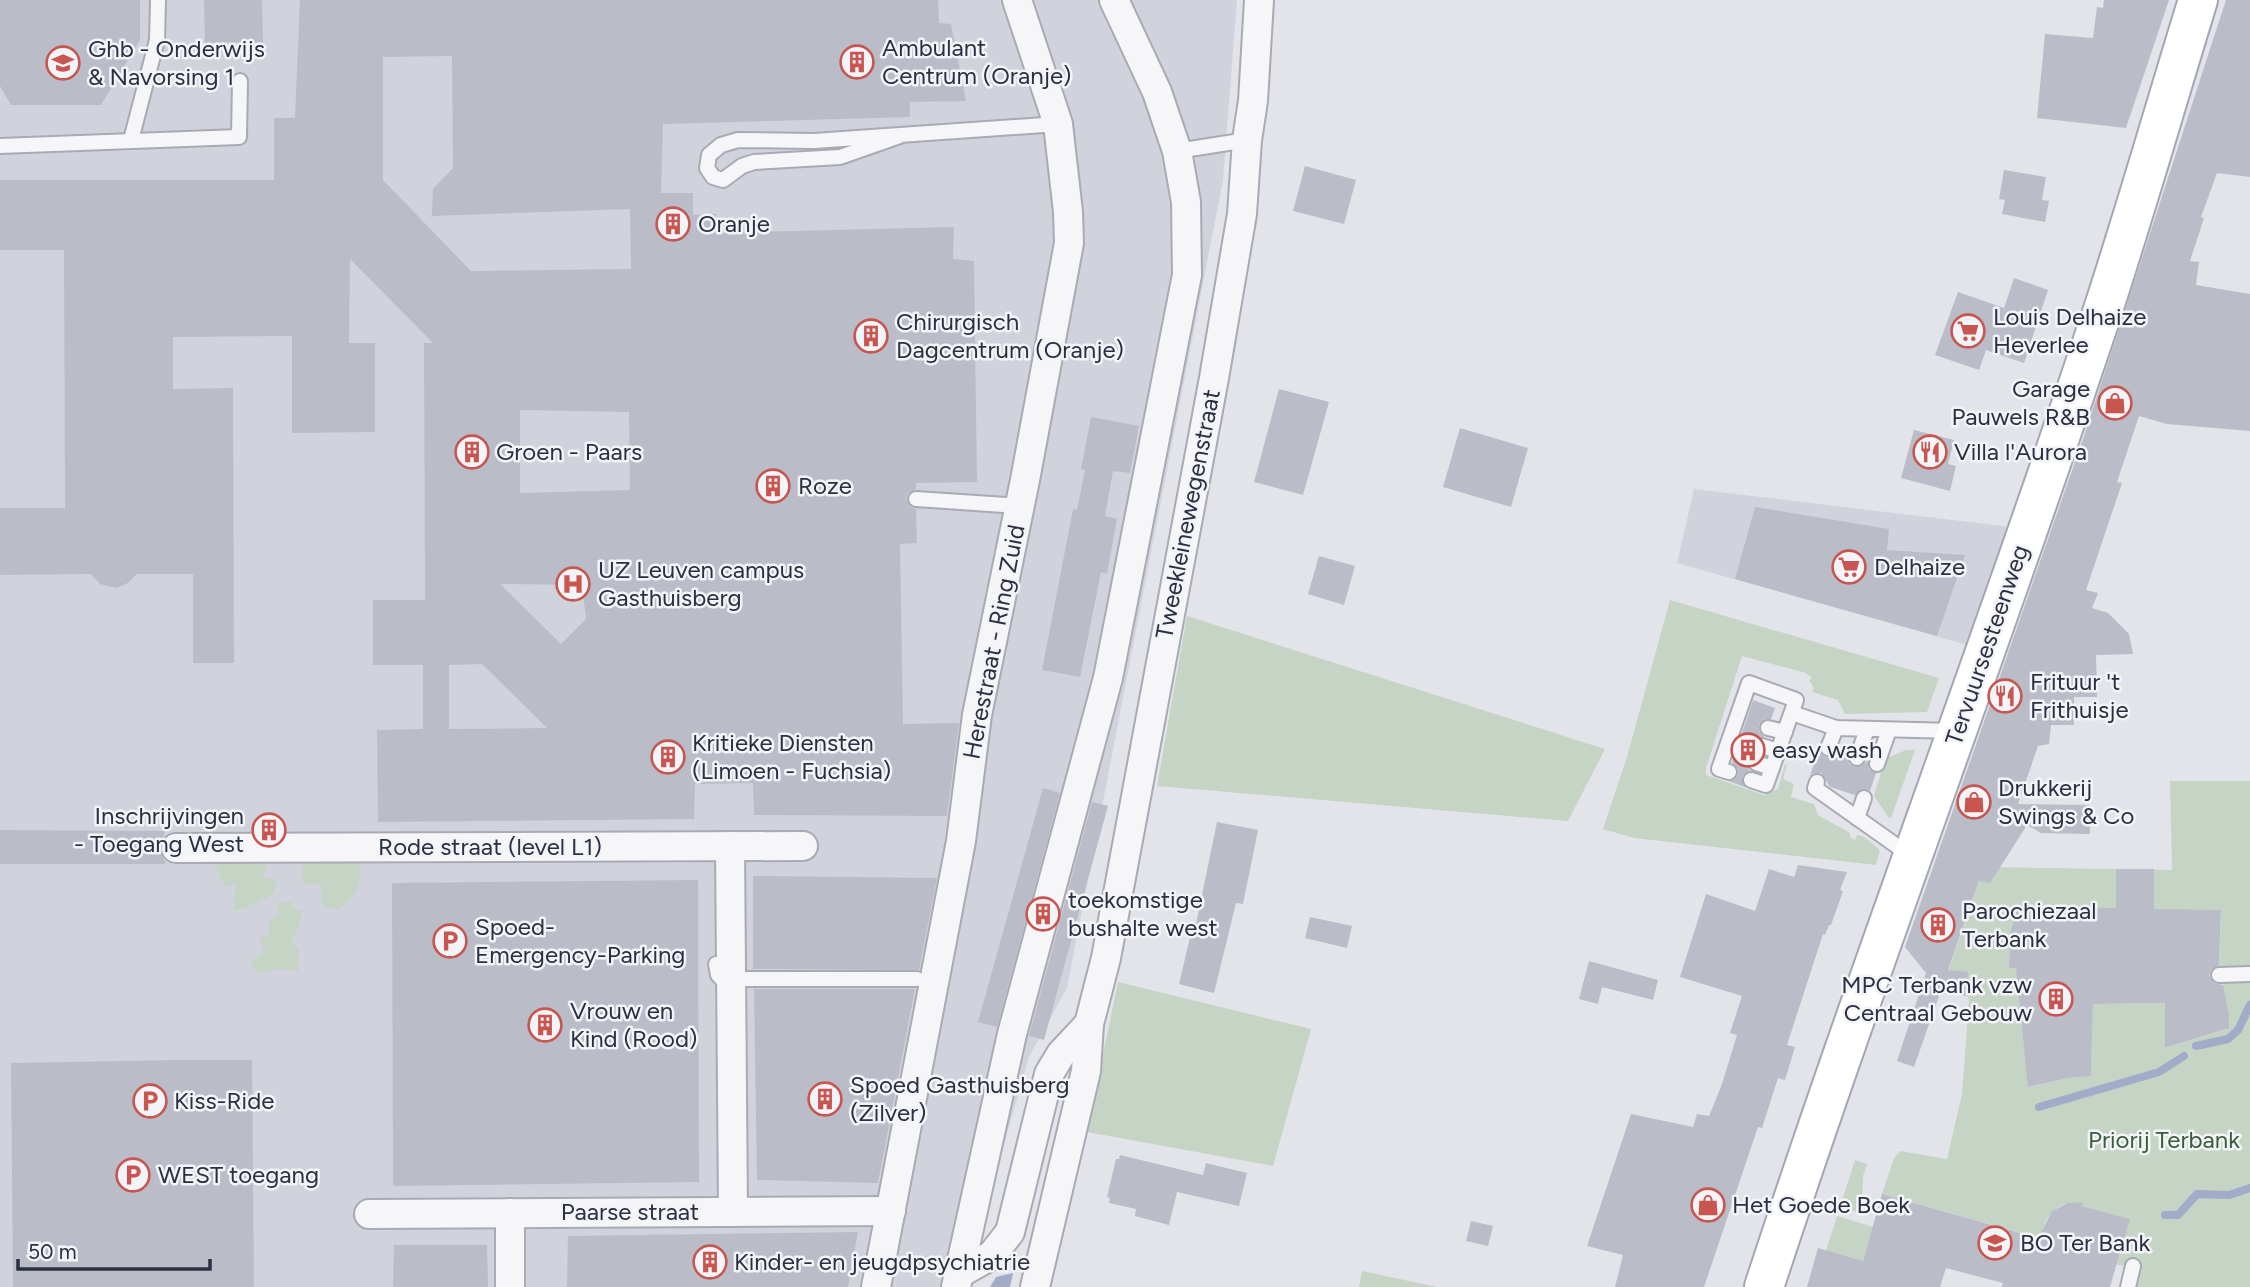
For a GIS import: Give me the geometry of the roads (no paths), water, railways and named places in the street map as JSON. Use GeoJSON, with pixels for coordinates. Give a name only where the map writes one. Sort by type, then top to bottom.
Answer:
{"type":"FeatureCollection","features":[{"type":"Feature","properties":{"kind":"main road","name":"Tervuursesteenweg"},"geometry":{"type":"LineString","coordinates":[[1764,1287],[1815,1129],[2102,312],[2198,0]]}},
{"type":"Feature","properties":{"kind":"street","name":"Herestraat - Ring Zuid"},"geometry":{"type":"LineString","coordinates":[[876,1287],[891,1211],[919,1016],[961,841],[977,715],[1020,506],[1069,243],[1058,124],[1017,0]]}},
{"type":"Feature","properties":{"kind":"street"},"geometry":{"type":"LineString","coordinates":[[957,1280],[1012,1034],[1108,678],[1187,275],[1186,202],[1177,151],[1157,92],[1114,0]]}},
{"type":"Feature","properties":{"kind":"street","name":"Tweekleinewegenstraat"},"geometry":{"type":"LineString","coordinates":[[1035,1287],[1086,1070],[1089,1024],[1106,958],[1214,378],[1241,214],[1253,102],[1259,0]]}},
{"type":"Feature","properties":{"kind":"street"},"geometry":{"type":"LineString","coordinates":[[730,846],[733,1212]]}},
{"type":"Feature","properties":{"kind":"street","name":"Rode straat (level L1)"},"geometry":{"type":"LineString","coordinates":[[177,848],[803,846]]}},
{"type":"Feature","properties":{"kind":"street","name":"Tweekleinewegenstraat"},"geometry":{"type":"LineString","coordinates":[[957,1280],[992,1255],[1010,1232],[1049,1074],[1061,1054],[1089,1024]]}},
{"type":"Feature","properties":{"kind":"street","name":"Paarse straat"},"geometry":{"type":"LineString","coordinates":[[369,1214],[891,1211]]}},
{"type":"Feature","properties":{"kind":"street"},"geometry":{"type":"LineString","coordinates":[[510,1213],[510,1287]]}},
{"type":"Feature","properties":{"kind":"lane"},"geometry":{"type":"LineString","coordinates":[[131,140],[157,40],[158,0]]}},
{"type":"Feature","properties":{"kind":"lane"},"geometry":{"type":"LineString","coordinates":[[0,146],[239,136],[240,80]]}},
{"type":"Feature","properties":{"kind":"lane"},"geometry":{"type":"LineString","coordinates":[[900,136],[840,157],[754,162],[742,166],[723,180],[713,177],[707,168],[709,155],[721,145],[738,140],[814,141],[1058,124]]}},
{"type":"Feature","properties":{"kind":"lane"},"geometry":{"type":"LineString","coordinates":[[1177,151],[1247,139]]}},
{"type":"Feature","properties":{"kind":"lane"},"geometry":{"type":"LineString","coordinates":[[916,499],[1020,506]]}},
{"type":"Feature","properties":{"kind":"lane"},"geometry":{"type":"LineString","coordinates":[[1729,772],[1719,769],[1736,736],[1749,684],[1796,700],[1766,785],[1751,780]]}},
{"type":"Feature","properties":{"kind":"lane"},"geometry":{"type":"LineString","coordinates":[[1792,713],[1836,728],[1956,731]]}},
{"type":"Feature","properties":{"kind":"lane"},"geometry":{"type":"LineString","coordinates":[[1768,727],[1785,732]]}},
{"type":"Feature","properties":{"kind":"lane"},"geometry":{"type":"LineString","coordinates":[[1828,748],[1836,728]]}},
{"type":"Feature","properties":{"kind":"lane"},"geometry":{"type":"LineString","coordinates":[[1852,756],[1862,729]]}},
{"type":"Feature","properties":{"kind":"lane"},"geometry":{"type":"LineString","coordinates":[[1877,764],[1889,730]]}},
{"type":"Feature","properties":{"kind":"lane"},"geometry":{"type":"LineString","coordinates":[[1762,746],[1778,751]]}},
{"type":"Feature","properties":{"kind":"lane"},"geometry":{"type":"LineString","coordinates":[[1756,762],[1772,768]]}},
{"type":"Feature","properties":{"kind":"lane"},"geometry":{"type":"LineString","coordinates":[[1817,782],[1815,788],[1838,797],[1857,818],[1912,857]]}},
{"type":"Feature","properties":{"kind":"lane"},"geometry":{"type":"LineString","coordinates":[[1857,818],[1864,798]]}},
{"type":"Feature","properties":{"kind":"lane"},"geometry":{"type":"LineString","coordinates":[[716,964],[718,975],[722,979],[926,979]]}},
{"type":"Feature","properties":{"kind":"lane"},"geometry":{"type":"LineString","coordinates":[[2219,975],[2250,974]]}},
{"type":"Feature","properties":{"kind":"lane"},"geometry":{"type":"LineString","coordinates":[[2128,1287],[2133,1266]]}},
{"type":"Feature","properties":{"kind":"water"},"geometry":{"type":"Polygon","coordinates":[[[1013,1273],[1010,1287],[990,1287],[996,1277],[1013,1273]]]}},
{"type":"Feature","properties":{"kind":"waterway"},"geometry":{"type":"LineString","coordinates":[[2196,1046],[2228,1039],[2238,1030],[2250,1005]]}},
{"type":"Feature","properties":{"kind":"waterway"},"geometry":{"type":"LineString","coordinates":[[2039,1107],[2159,1072],[2184,1056]]}},
{"type":"Feature","properties":{"kind":"waterway"},"geometry":{"type":"LineString","coordinates":[[2165,1215],[2178,1215],[2197,1194],[2229,1195],[2250,1188]]}},
{"type":"Feature","properties":{"kind":"place","name":"Ambulant Centrum (Oranje)"},"geometry":{"type":"Point","coordinates":[857,62]}},
{"type":"Feature","properties":{"kind":"place","name":"Ghb - Onderwijs & Navorsing 1"},"geometry":{"type":"Point","coordinates":[63,63]}},
{"type":"Feature","properties":{"kind":"place","name":"Oranje"},"geometry":{"type":"Point","coordinates":[673,224]}},
{"type":"Feature","properties":{"kind":"place","name":"Louis Delhaize Heverlee"},"geometry":{"type":"Point","coordinates":[1968,331]}},
{"type":"Feature","properties":{"kind":"place","name":"Chirurgisch Dagcentrum (Oranje)"},"geometry":{"type":"Point","coordinates":[871,336]}},
{"type":"Feature","properties":{"kind":"place","name":"Garage Pauwels R&B"},"geometry":{"type":"Point","coordinates":[2115,403]}},
{"type":"Feature","properties":{"kind":"place","name":"Groen - Paars"},"geometry":{"type":"Point","coordinates":[472,452]}},
{"type":"Feature","properties":{"kind":"place","name":"Villa l'Aurora"},"geometry":{"type":"Point","coordinates":[1930,452]}},
{"type":"Feature","properties":{"kind":"place","name":"Roze"},"geometry":{"type":"Point","coordinates":[773,486]}},
{"type":"Feature","properties":{"kind":"place","name":"Delhaize"},"geometry":{"type":"Point","coordinates":[1849,567]}},
{"type":"Feature","properties":{"kind":"place","name":"UZ Leuven campus Gasthuisberg"},"geometry":{"type":"Point","coordinates":[573,584]}},
{"type":"Feature","properties":{"kind":"place","name":"Frituur 't Frithuisje"},"geometry":{"type":"Point","coordinates":[2005,696]}},
{"type":"Feature","properties":{"kind":"place","name":"easy wash"},"geometry":{"type":"Point","coordinates":[1748,750]}},
{"type":"Feature","properties":{"kind":"place","name":"Kritieke Diensten (Limoen - Fuchsia)"},"geometry":{"type":"Point","coordinates":[668,757]}},
{"type":"Feature","properties":{"kind":"place","name":"Drukkerij Swings & Co"},"geometry":{"type":"Point","coordinates":[1974,802]}},
{"type":"Feature","properties":{"kind":"place","name":"Inschrijvingen - Toegang West"},"geometry":{"type":"Point","coordinates":[269,830]}},
{"type":"Feature","properties":{"kind":"place","name":"toekomstige bushalte west"},"geometry":{"type":"Point","coordinates":[1043,914]}},
{"type":"Feature","properties":{"kind":"place","name":"Parochiezaal Terbank"},"geometry":{"type":"Point","coordinates":[1938,925]}},
{"type":"Feature","properties":{"kind":"place","name":"Spoed- Emergency-Parking"},"geometry":{"type":"Point","coordinates":[450,941]}},
{"type":"Feature","properties":{"kind":"place","name":"MPC Terbank vzw Centraal Gebouw"},"geometry":{"type":"Point","coordinates":[2056,999]}},
{"type":"Feature","properties":{"kind":"place","name":"Vrouw en Kind (Rood)"},"geometry":{"type":"Point","coordinates":[545,1025]}},
{"type":"Feature","properties":{"kind":"place","name":"Spoed Gasthuisberg (Zilver)"},"geometry":{"type":"Point","coordinates":[825,1099]}},
{"type":"Feature","properties":{"kind":"place","name":"Kiss-Ride"},"geometry":{"type":"Point","coordinates":[150,1101]}},
{"type":"Feature","properties":{"kind":"place","name":"WEST toegang"},"geometry":{"type":"Point","coordinates":[133,1175]}},
{"type":"Feature","properties":{"kind":"place","name":"Het Goede Boek"},"geometry":{"type":"Point","coordinates":[1708,1205]}},
{"type":"Feature","properties":{"kind":"place","name":"BO Ter Bank"},"geometry":{"type":"Point","coordinates":[1995,1243]}},
{"type":"Feature","properties":{"kind":"place","name":"Kinder- en jeugdpsychiatrie"},"geometry":{"type":"Point","coordinates":[710,1262]}},
{"type":"Feature","properties":{"kind":"park label","name":"Priorij Terbank"},"geometry":{"type":"Point","coordinates":[2164,1140]}}]}
